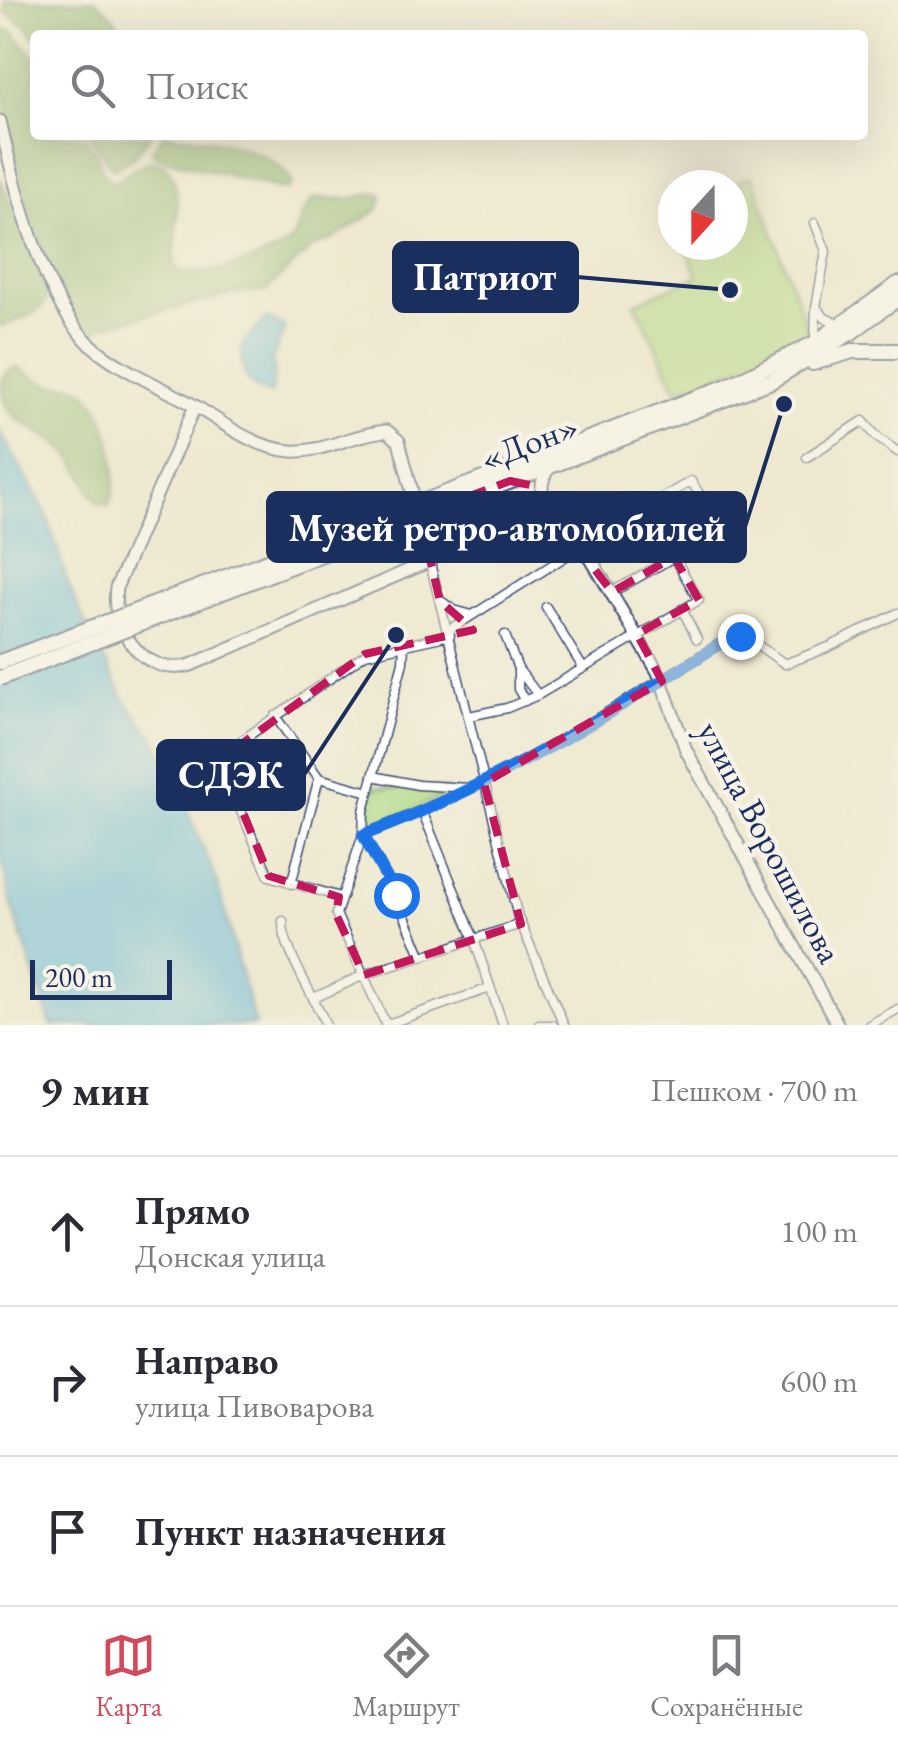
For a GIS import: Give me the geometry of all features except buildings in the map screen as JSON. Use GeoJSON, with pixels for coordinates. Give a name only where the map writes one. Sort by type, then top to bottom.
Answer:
{"type":"FeatureCollection","features":[{"type":"Feature","properties":{"kind":"highway","name":"«Дон»"},"geometry":{"type":"LineString","coordinates":[[0,678],[142,616],[730,385],[815,343],[898,284]]}},
{"type":"Feature","properties":{"kind":"highway","name":"«Дон»"},"geometry":{"type":"LineString","coordinates":[[432,505],[510,481],[771,380],[850,333],[898,298]]}},
{"type":"Feature","properties":{"kind":"highway"},"geometry":{"type":"LineString","coordinates":[[771,380],[840,354],[898,352]]}},
{"type":"Feature","properties":{"kind":"highway"},"geometry":{"type":"LineString","coordinates":[[412,491],[432,505],[424,527],[425,542]]}},
{"type":"Feature","properties":{"kind":"highway"},"geometry":{"type":"LineString","coordinates":[[412,491],[410,502],[398,518],[414,528],[425,542]]}},
{"type":"Feature","properties":{"kind":"highway","name":"«Дон»"},"geometry":{"type":"LineString","coordinates":[[0,662],[142,616]]}},
{"type":"Feature","properties":{"kind":"main road"},"geometry":{"type":"LineString","coordinates":[[0,121],[38,252],[67,316],[98,351],[246,437],[288,451],[387,432],[399,441],[412,491]]}},
{"type":"Feature","properties":{"kind":"main road"},"geometry":{"type":"LineString","coordinates":[[195,406],[116,588],[117,610],[130,640],[151,664],[174,669],[191,665],[430,562]]}},
{"type":"Feature","properties":{"kind":"main road"},"geometry":{"type":"LineString","coordinates":[[542,499],[541,481],[553,464]]}},
{"type":"Feature","properties":{"kind":"main road"},"geometry":{"type":"LineString","coordinates":[[510,481],[530,485],[542,499]]}},
{"type":"Feature","properties":{"kind":"main road","name":"улица Ворошилова"},"geometry":{"type":"LineString","coordinates":[[542,499],[612,592],[637,634],[662,681],[686,750],[838,1025]]}},
{"type":"Feature","properties":{"kind":"street"},"geometry":{"type":"LineString","coordinates":[[815,223],[826,252],[816,307],[815,343]]}},
{"type":"Feature","properties":{"kind":"street"},"geometry":{"type":"LineString","coordinates":[[816,307],[825,318],[843,325]]}},
{"type":"Feature","properties":{"kind":"street"},"geometry":{"type":"LineString","coordinates":[[807,457],[863,421],[898,452]]}},
{"type":"Feature","properties":{"kind":"street"},"geometry":{"type":"LineString","coordinates":[[340,897],[270,878],[221,765],[232,744],[366,654],[449,633],[604,532],[691,481],[740,556]]}},
{"type":"Feature","properties":{"kind":"street"},"geometry":{"type":"LineString","coordinates":[[425,542],[521,924],[564,1025]]}},
{"type":"Feature","properties":{"kind":"street"},"geometry":{"type":"LineString","coordinates":[[469,716],[538,695],[699,600],[674,558],[612,592]]}},
{"type":"Feature","properties":{"kind":"street"},"geometry":{"type":"LineString","coordinates":[[440,601],[472,615]]}},
{"type":"Feature","properties":{"kind":"street"},"geometry":{"type":"LineString","coordinates":[[546,606],[583,668]]}},
{"type":"Feature","properties":{"kind":"street"},"geometry":{"type":"LineString","coordinates":[[682,610],[697,639]]}},
{"type":"Feature","properties":{"kind":"street"},"geometry":{"type":"LineString","coordinates":[[363,835],[423,813],[484,783],[726,640],[740,636],[785,664],[830,647],[898,613]]}},
{"type":"Feature","properties":{"kind":"street"},"geometry":{"type":"LineString","coordinates":[[505,635],[518,670],[538,695]]}},
{"type":"Feature","properties":{"kind":"street"},"geometry":{"type":"LineString","coordinates":[[404,645],[369,792],[363,835],[340,897],[337,917],[386,1025],[490,988]]}},
{"type":"Feature","properties":{"kind":"street"},"geometry":{"type":"LineString","coordinates":[[518,670],[518,689],[525,701]]}},
{"type":"Feature","properties":{"kind":"street"},"geometry":{"type":"LineString","coordinates":[[275,716],[319,778],[369,792]]}},
{"type":"Feature","properties":{"kind":"street"},"geometry":{"type":"LineString","coordinates":[[374,776],[433,787],[473,788]]}},
{"type":"Feature","properties":{"kind":"street"},"geometry":{"type":"LineString","coordinates":[[291,884],[319,778]]}},
{"type":"Feature","properties":{"kind":"street"},"geometry":{"type":"LineString","coordinates":[[423,813],[474,939],[503,1025]]}},
{"type":"Feature","properties":{"kind":"street"},"geometry":{"type":"LineString","coordinates":[[363,835],[396,895],[422,957]]}},
{"type":"Feature","properties":{"kind":"street"},"geometry":{"type":"LineString","coordinates":[[282,921],[285,940],[326,1025]]}},
{"type":"Feature","properties":{"kind":"street"},"geometry":{"type":"LineString","coordinates":[[316,998],[364,975],[521,924]]}},
{"type":"Feature","properties":{"kind":"street"},"geometry":{"type":"LineString","coordinates":[[869,1025],[898,1009]]}},
{"type":"Feature","properties":{"kind":"street"},"geometry":{"type":"LineString","coordinates":[[539,1025],[553,1025]]}},
{"type":"Feature","properties":{"kind":"highlighted area"},"geometry":{"type":"Polygon","coordinates":[[[510,481],[530,485],[612,592],[674,557],[699,600],[637,634],[662,681],[484,783],[521,924],[364,975],[336,914],[339,897],[269,876],[221,759],[365,654],[473,630],[440,601],[424,534],[433,510],[510,481]]]}},
{"type":"Feature","properties":{"kind":"green space"},"geometry":{"type":"Polygon","coordinates":[[[5,0],[95,0],[113,16],[121,30],[30,31],[5,12],[5,0]]]}},
{"type":"Feature","properties":{"kind":"green space"},"geometry":{"type":"Polygon","coordinates":[[[0,31],[11,31],[30,52],[30,140],[87,140],[97,154],[103,174],[114,183],[148,163],[161,164],[170,172],[177,202],[174,265],[180,272],[221,269],[286,246],[316,198],[348,199],[377,193],[382,195],[379,209],[333,239],[312,247],[264,292],[240,292],[103,326],[86,334],[50,266],[23,189],[6,108],[0,31]]]}},
{"type":"Feature","properties":{"kind":"green space"},"geometry":{"type":"Polygon","coordinates":[[[93,140],[147,140],[131,159],[113,169],[93,140]]]}},
{"type":"Feature","properties":{"kind":"green space"},"geometry":{"type":"Polygon","coordinates":[[[160,140],[215,140],[269,160],[292,183],[288,189],[281,189],[156,157],[152,151],[160,140]]]}},
{"type":"Feature","properties":{"kind":"green space"},"geometry":{"type":"Polygon","coordinates":[[[752,176],[810,336],[780,353],[677,390],[635,303],[698,276],[691,260],[748,260],[748,178],[752,176]]]}},
{"type":"Feature","properties":{"kind":"green space"},"geometry":{"type":"Polygon","coordinates":[[[0,178],[48,293],[36,311],[0,327],[0,178]]]}},
{"type":"Feature","properties":{"kind":"green space"},"geometry":{"type":"Polygon","coordinates":[[[17,367],[47,384],[78,387],[91,397],[106,426],[114,462],[113,494],[108,505],[97,502],[77,465],[61,446],[11,413],[2,382],[17,367]]]}},
{"type":"Feature","properties":{"kind":"green space"},"geometry":{"type":"Polygon","coordinates":[[[374,787],[446,790],[450,794],[368,830],[365,826],[374,787]]]}},
{"type":"Feature","properties":{"kind":"water"},"geometry":{"type":"Polygon","coordinates":[[[267,318],[285,327],[271,364],[275,368],[271,394],[250,383],[242,354],[242,345],[267,318]]]}},
{"type":"Feature","properties":{"kind":"water"},"geometry":{"type":"Polygon","coordinates":[[[0,431],[46,513],[83,618],[126,702],[154,737],[178,787],[217,882],[255,1025],[51,1025],[14,913],[0,853],[0,431]]]}},
{"type":"Feature","properties":{"kind":"place","name":"Патриот"},"geometry":{"type":"Point","coordinates":[730,290]}},
{"type":"Feature","properties":{"kind":"place","name":"Музей ретро-автомобилей"},"geometry":{"type":"Point","coordinates":[784,404]}},
{"type":"Feature","properties":{"kind":"place","name":"СДЭК"},"geometry":{"type":"Point","coordinates":[396,635]}},
{"type":"Feature","properties":{"kind":"route"},"geometry":{"type":"LineString","coordinates":[[396,895],[363,835],[423,813],[484,783],[726,640],[740,636]]}}]}
